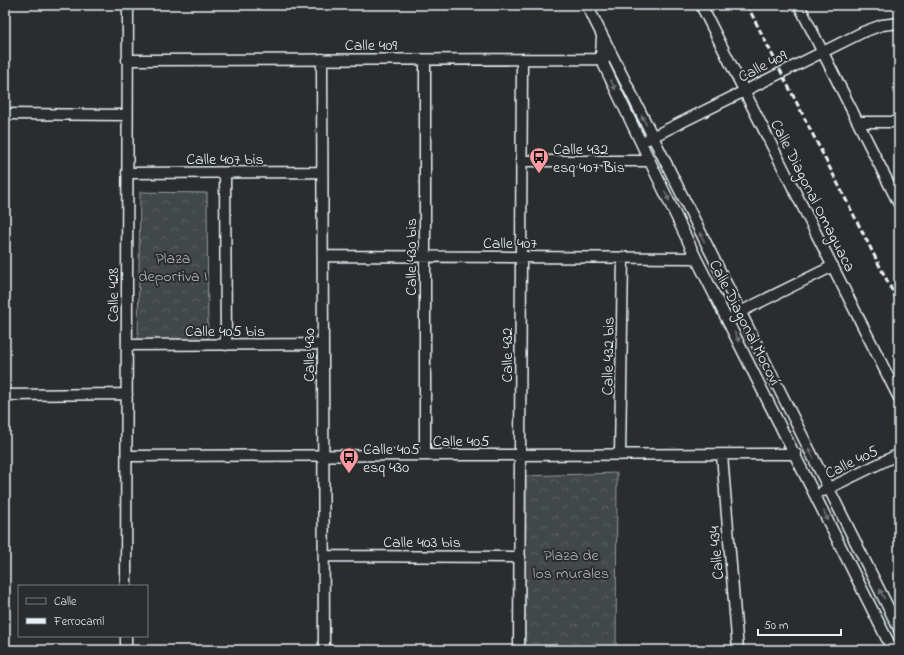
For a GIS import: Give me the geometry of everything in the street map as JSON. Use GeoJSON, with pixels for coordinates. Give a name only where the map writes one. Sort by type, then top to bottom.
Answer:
{"type":"FeatureCollection","features":[{"type":"Feature","properties":{"kind":"street","name":"Calle 428"},"geometry":{"type":"LineString","coordinates":[[126,585],[128,5]]}},
{"type":"Feature","properties":{"kind":"street","name":"Calle Diagonal Mocoví"},"geometry":{"type":"LineString","coordinates":[[587,5],[899,629]]}},
{"type":"Feature","properties":{"kind":"street","name":"Calle Diagonal Omaguaca"},"geometry":{"type":"LineString","coordinates":[[701,5],[899,398]]}},
{"type":"Feature","properties":{"kind":"street"},"geometry":{"type":"LineString","coordinates":[[799,5],[899,204]]}},
{"type":"Feature","properties":{"kind":"street","name":"Calle 409"},"geometry":{"type":"LineString","coordinates":[[641,143],[822,51],[871,28],[899,23]]}},
{"type":"Feature","properties":{"kind":"street","name":"Calle Diagonal Mocoví"},"geometry":{"type":"LineString","coordinates":[[602,35],[601,59],[696,258],[796,454],[892,650]]}},
{"type":"Feature","properties":{"kind":"street","name":"Calle 430"},"geometry":{"type":"LineString","coordinates":[[322,59],[324,650]]}},
{"type":"Feature","properties":{"kind":"street","name":"Calle 432"},"geometry":{"type":"LineString","coordinates":[[520,650],[522,59]]}},
{"type":"Feature","properties":{"kind":"street","name":"Calle 409"},"geometry":{"type":"LineString","coordinates":[[128,60],[614,59]]}},
{"type":"Feature","properties":{"kind":"street","name":"Calle 430 bis"},"geometry":{"type":"LineString","coordinates":[[424,455],[425,60]]}},
{"type":"Feature","properties":{"kind":"street"},"geometry":{"type":"LineString","coordinates":[[5,114],[128,115]]}},
{"type":"Feature","properties":{"kind":"street"},"geometry":{"type":"LineString","coordinates":[[858,122],[899,122]]}},
{"type":"Feature","properties":{"kind":"street"},"geometry":{"type":"LineString","coordinates":[[521,161],[650,161]]}},
{"type":"Feature","properties":{"kind":"street","name":"Calle 407 bis"},"geometry":{"type":"LineString","coordinates":[[128,173],[322,172]]}},
{"type":"Feature","properties":{"kind":"street"},"geometry":{"type":"LineString","coordinates":[[225,173],[226,345]]}},
{"type":"Feature","properties":{"kind":"street","name":"Calle 407"},"geometry":{"type":"LineString","coordinates":[[323,256],[696,258]]}},
{"type":"Feature","properties":{"kind":"street","name":"Calle 432 bis"},"geometry":{"type":"LineString","coordinates":[[620,455],[623,257]]}},
{"type":"Feature","properties":{"kind":"street"},"geometry":{"type":"LineString","coordinates":[[727,319],[833,266]]}},
{"type":"Feature","properties":{"kind":"street","name":"Calle 405 bis"},"geometry":{"type":"LineString","coordinates":[[127,345],[323,344]]}},
{"type":"Feature","properties":{"kind":"street"},"geometry":{"type":"LineString","coordinates":[[5,395],[127,394]]}},
{"type":"Feature","properties":{"kind":"street","name":"Calle 405"},"geometry":{"type":"LineString","coordinates":[[127,456],[796,454]]}},
{"type":"Feature","properties":{"kind":"street","name":"Calle 405"},"geometry":{"type":"LineString","coordinates":[[816,495],[899,454]]}},
{"type":"Feature","properties":{"kind":"street","name":"Calle 434"},"geometry":{"type":"LineString","coordinates":[[722,455],[738,650]]}},
{"type":"Feature","properties":{"kind":"street","name":"Calle 403 bis"},"geometry":{"type":"LineString","coordinates":[[324,556],[520,557]]}},
{"type":"Feature","properties":{"kind":"street"},"geometry":{"type":"LineString","coordinates":[[892,650],[894,640],[899,635]]}},
{"type":"Feature","properties":{"kind":"street"},"geometry":{"type":"LineString","coordinates":[[126,637],[126,650]]}},
{"type":"Feature","properties":{"kind":"green space","name":"Plaza deportiva I"},"geometry":{"type":"Polygon","coordinates":[[[140,192],[207,193],[208,339],[138,341],[140,192]]]}},
{"type":"Feature","properties":{"kind":"green space","name":"Plaza de los murales"},"geometry":{"type":"Polygon","coordinates":[[[617,473],[616,650],[525,650],[526,476],[617,473]]]}},
{"type":"Feature","properties":{"kind":"railway"},"geometry":{"type":"LineString","coordinates":[[747,5],[899,304]]}},
{"type":"Feature","properties":{"kind":"place","name":"Calle 432 esq 407 Bis"},"geometry":{"type":"Point","coordinates":[539,174]}},
{"type":"Feature","properties":{"kind":"place","name":"Calle 405 esq 430"},"geometry":{"type":"Point","coordinates":[349,474]}}]}
